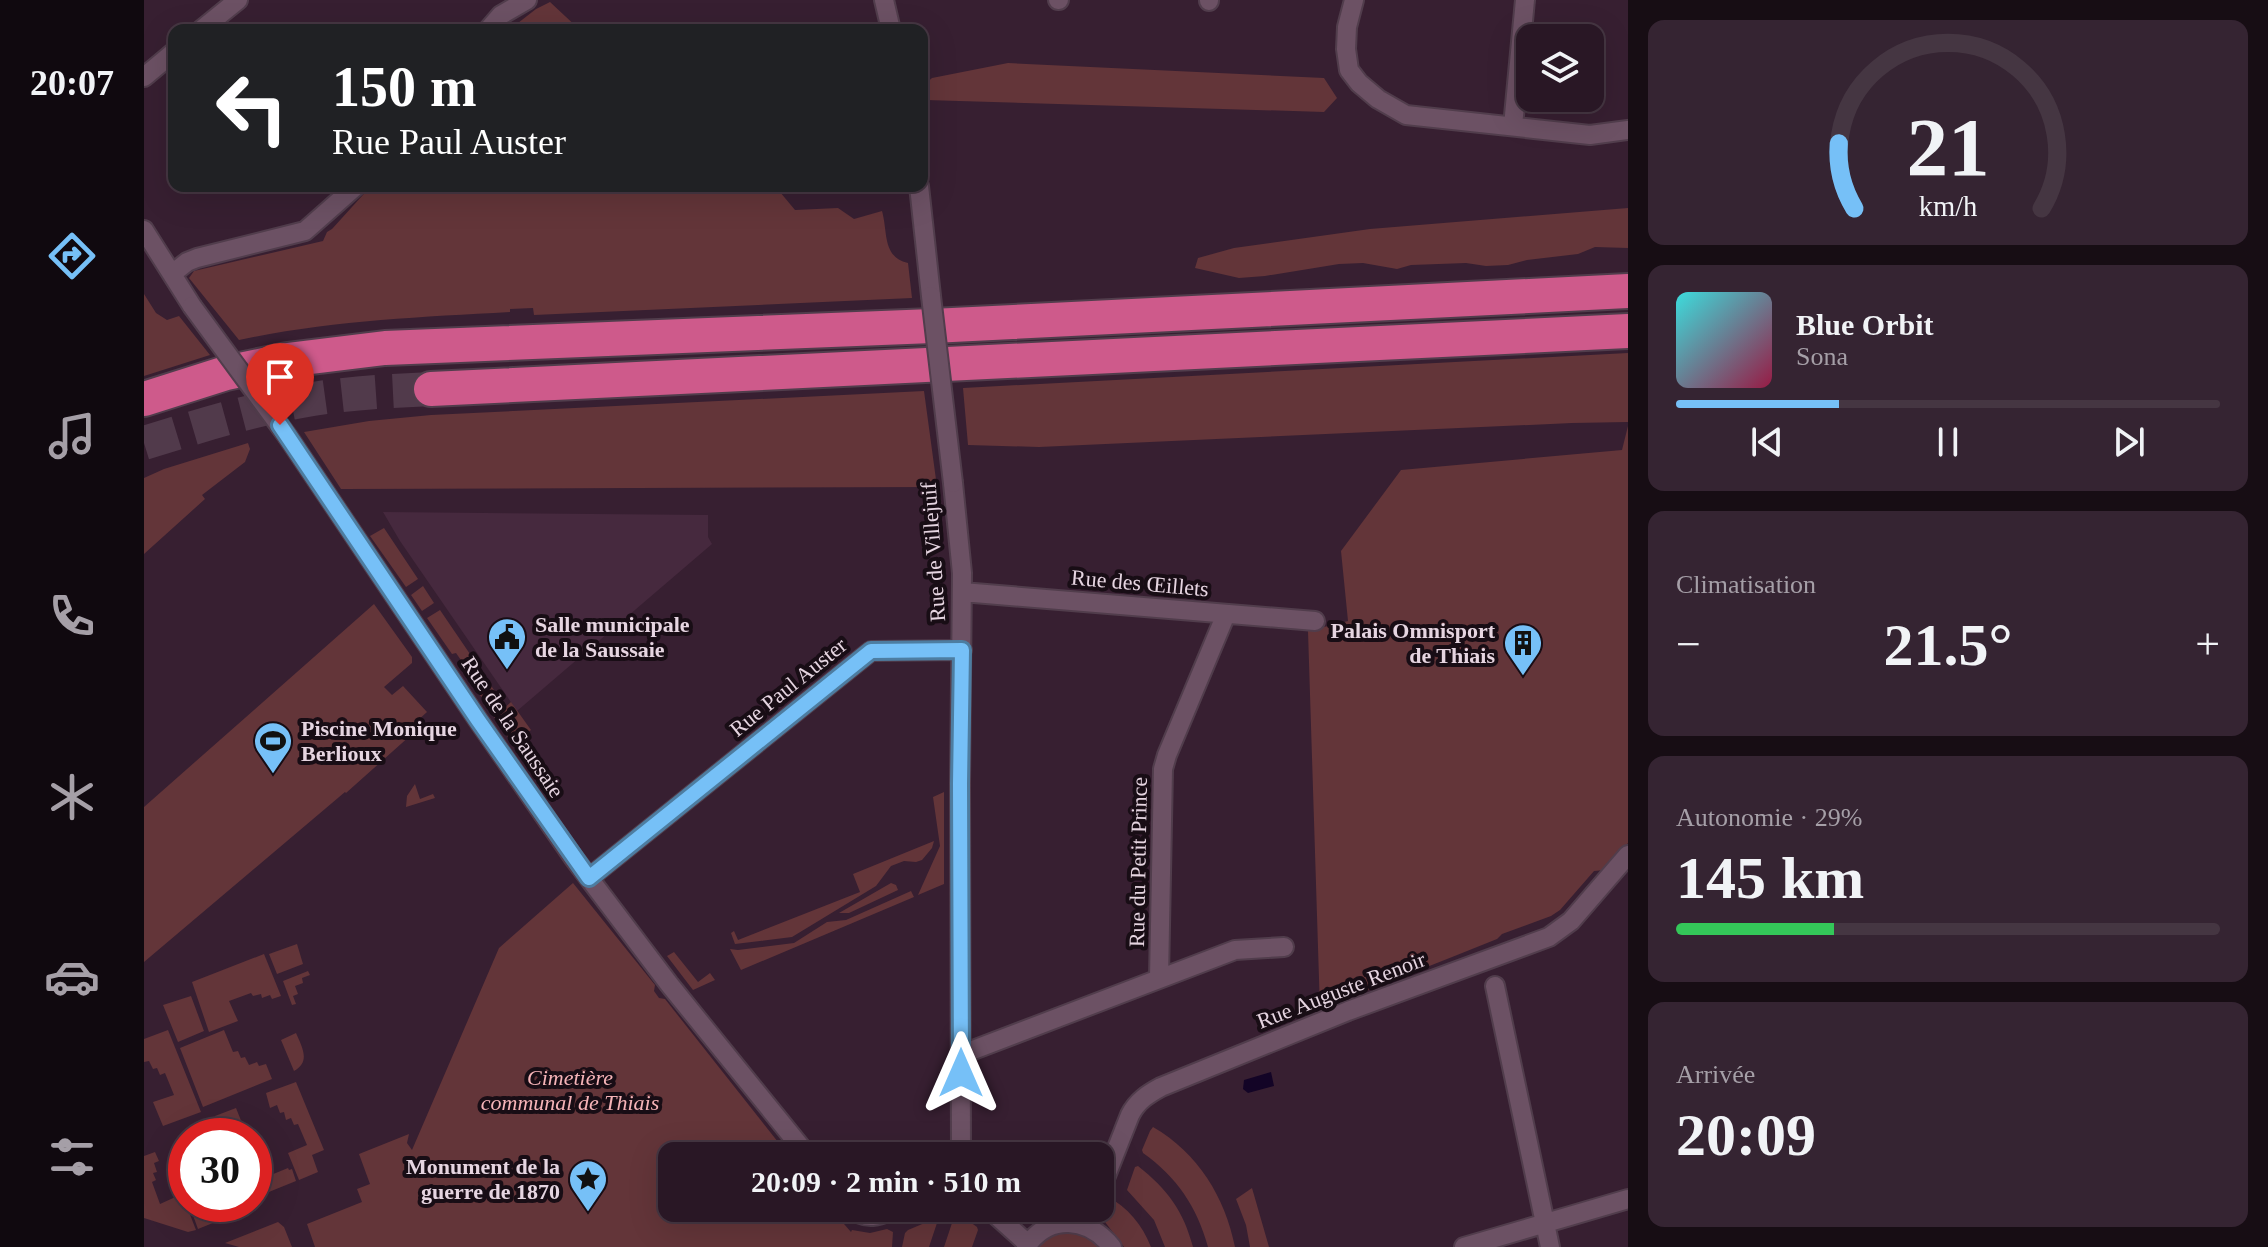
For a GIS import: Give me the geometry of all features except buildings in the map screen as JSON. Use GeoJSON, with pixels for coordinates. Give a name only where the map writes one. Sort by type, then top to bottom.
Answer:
{"type":"FeatureCollection","features":[{"type":"Feature","properties":{"kind":"highway"},"geometry":{"type":"LineString","coordinates":[[144,399],[226,373],[287,360],[385,348],[932,326],[1628,291]]}},
{"type":"Feature","properties":{"kind":"highway"},"geometry":{"type":"LineString","coordinates":[[431,389],[1628,331]]}},
{"type":"Feature","properties":{"kind":"street"},"geometry":{"type":"LineString","coordinates":[[208,24],[238,0]]}},
{"type":"Feature","properties":{"kind":"street"},"geometry":{"type":"LineString","coordinates":[[493,24],[501,15],[527,0]]}},
{"type":"Feature","properties":{"kind":"street"},"geometry":{"type":"LineString","coordinates":[[884,0],[890,24]]}},
{"type":"Feature","properties":{"kind":"street"},"geometry":{"type":"LineString","coordinates":[[1354,0],[1347,27],[1349,70],[1378,99],[1406,115],[1590,135],[1628,130]]}},
{"type":"Feature","properties":{"kind":"street"},"geometry":{"type":"LineString","coordinates":[[1513,126],[1525,0]]}},
{"type":"Feature","properties":{"kind":"street"},"geometry":{"type":"LineString","coordinates":[[144,77],[168,57]]}},
{"type":"Feature","properties":{"kind":"street"},"geometry":{"type":"LineString","coordinates":[[172,274],[197,258],[305,231],[349,192]]}},
{"type":"Feature","properties":{"kind":"street","name":"Rue de Villejuif"},"geometry":{"type":"LineString","coordinates":[[920,192],[953,483],[962,592],[961,1142]]}},
{"type":"Feature","properties":{"kind":"street","name":"Rue de la Saussaie"},"geometry":{"type":"LineString","coordinates":[[144,230],[192,306],[288,437],[478,720],[589,878],[669,984],[797,1142]]}},
{"type":"Feature","properties":{"kind":"street","name":"Rue des Œillets"},"geometry":{"type":"LineString","coordinates":[[962,592],[1315,621]]}},
{"type":"Feature","properties":{"kind":"street","name":"Rue du Petit Prince"},"geometry":{"type":"LineString","coordinates":[[1159,978],[1163,769],[1226,614]]}},
{"type":"Feature","properties":{"kind":"street","name":"Rue Paul Auster"},"geometry":{"type":"LineString","coordinates":[[589,878],[871,651],[962,650]]}},
{"type":"Feature","properties":{"kind":"street","name":"Rue Auguste Renoir"},"geometry":{"type":"LineString","coordinates":[[1114,1156],[1130,1115],[1149,1094],[1348,1011],[1549,937],[1571,921],[1628,855]]}},
{"type":"Feature","properties":{"kind":"street"},"geometry":{"type":"LineString","coordinates":[[960,1055],[1241,948],[1284,947]]}},
{"type":"Feature","properties":{"kind":"street"},"geometry":{"type":"LineString","coordinates":[[1495,986],[1550,1247]]}},
{"type":"Feature","properties":{"kind":"street"},"geometry":{"type":"LineString","coordinates":[[1464,1247],[1628,1199]]}},
{"type":"Feature","properties":{"kind":"street"},"geometry":{"type":"LineString","coordinates":[[1003,1222],[1027,1245],[1039,1232],[1054,1225],[1073,1222]]}},
{"type":"Feature","properties":{"kind":"street"},"geometry":{"type":"LineString","coordinates":[[1093,1222],[1112,1247]]}},
{"type":"Feature","properties":{"kind":"shaded area"},"geometry":{"type":"Polygon","coordinates":[[[383,512],[708,515],[708,537],[712,544],[517,711],[383,512]]]}},
{"type":"Feature","properties":{"kind":"shaded area"},"geometry":{"type":"Polygon","coordinates":[[[1271,1072],[1274,1086],[1248,1093],[1243,1089],[1244,1080],[1271,1072]]]}},
{"type":"Feature","properties":{"kind":"green space"},"geometry":{"type":"Polygon","coordinates":[[[550,2],[574,24],[517,24],[550,2]]]}},
{"type":"Feature","properties":{"kind":"green space"},"geometry":{"type":"Polygon","coordinates":[[[1008,63],[1324,78],[1337,98],[1324,112],[928,100],[928,82],[932,78],[1008,63]]]}},
{"type":"Feature","properties":{"kind":"green space"},"geometry":{"type":"Polygon","coordinates":[[[366,192],[780,192],[795,210],[838,208],[854,219],[882,211],[890,249],[900,260],[908,263],[912,298],[534,315],[533,308],[510,309],[510,312],[340,324],[239,340],[189,278],[194,271],[323,241],[366,192]]]}},
{"type":"Feature","properties":{"kind":"green space"},"geometry":{"type":"Polygon","coordinates":[[[1628,208],[1628,248],[1595,247],[1578,254],[1508,265],[1466,263],[1411,265],[1397,269],[1363,263],[1339,264],[1239,278],[1195,268],[1198,258],[1234,248],[1370,229],[1628,208]]]}},
{"type":"Feature","properties":{"kind":"green space"},"geometry":{"type":"Polygon","coordinates":[[[144,294],[156,313],[167,320],[179,316],[210,355],[144,376],[144,294]]]}},
{"type":"Feature","properties":{"kind":"green space"},"geometry":{"type":"Polygon","coordinates":[[[1628,353],[1628,422],[1039,447],[968,445],[963,388],[1628,353]]]}},
{"type":"Feature","properties":{"kind":"green space"},"geometry":{"type":"Polygon","coordinates":[[[924,391],[937,487],[341,489],[304,432],[431,415],[924,391]]]}},
{"type":"Feature","properties":{"kind":"green space"},"geometry":{"type":"Polygon","coordinates":[[[1628,426],[1628,843],[1605,870],[1594,871],[1551,916],[1320,1010],[1308,631],[1348,621],[1341,551],[1401,470],[1622,450],[1628,426]]]}},
{"type":"Feature","properties":{"kind":"green space"},"geometry":{"type":"Polygon","coordinates":[[[248,443],[250,449],[245,462],[202,495],[205,499],[144,554],[144,478],[248,443]]]}},
{"type":"Feature","properties":{"kind":"green space"},"geometry":{"type":"Polygon","coordinates":[[[384,528],[418,579],[406,587],[370,536],[384,528]]]}},
{"type":"Feature","properties":{"kind":"green space"},"geometry":{"type":"Polygon","coordinates":[[[423,586],[434,603],[422,611],[411,595],[423,586]]]}},
{"type":"Feature","properties":{"kind":"green space","name":"Piscine Monique Berlioux"},"geometry":{"type":"Polygon","coordinates":[[[374,604],[412,657],[412,663],[384,687],[392,695],[403,686],[427,712],[416,722],[420,727],[144,962],[144,807],[374,604]]]}},
{"type":"Feature","properties":{"kind":"green space"},"geometry":{"type":"Polygon","coordinates":[[[440,610],[472,657],[463,663],[456,653],[452,654],[427,618],[440,610]]]}},
{"type":"Feature","properties":{"kind":"green space"},"geometry":{"type":"Polygon","coordinates":[[[477,665],[496,693],[485,702],[464,673],[477,665]]]}},
{"type":"Feature","properties":{"kind":"green space"},"geometry":{"type":"Polygon","coordinates":[[[511,702],[531,730],[521,737],[532,751],[523,759],[494,717],[511,702]]]}},
{"type":"Feature","properties":{"kind":"green space"},"geometry":{"type":"Polygon","coordinates":[[[415,784],[420,799],[433,794],[435,798],[406,807],[407,796],[415,784]]]}},
{"type":"Feature","properties":{"kind":"green space"},"geometry":{"type":"Polygon","coordinates":[[[944,792],[944,884],[918,895],[940,846],[933,797],[944,792]]]}},
{"type":"Feature","properties":{"kind":"green space"},"geometry":{"type":"Polygon","coordinates":[[[934,841],[922,860],[904,861],[891,866],[876,886],[792,937],[735,944],[731,933],[734,931],[738,940],[860,892],[853,874],[934,841]]]}},
{"type":"Feature","properties":{"kind":"green space","name":"Cimetière communal de Thiais"},"geometry":{"type":"Polygon","coordinates":[[[573,883],[655,985],[654,991],[659,998],[665,999],[778,1142],[658,1142],[658,1222],[842,1222],[851,1232],[870,1233],[887,1229],[893,1232],[892,1247],[315,1247],[307,1224],[362,1202],[357,1189],[370,1184],[359,1154],[409,1134],[407,1143],[412,1150],[499,948],[573,883]]]}},
{"type":"Feature","properties":{"kind":"green space"},"geometry":{"type":"Polygon","coordinates":[[[891,883],[898,890],[849,913],[839,913],[891,883]]]}},
{"type":"Feature","properties":{"kind":"green space"},"geometry":{"type":"Polygon","coordinates":[[[911,891],[914,897],[741,970],[730,949],[794,943],[827,922],[846,920],[911,891]]]}},
{"type":"Feature","properties":{"kind":"green space"},"geometry":{"type":"Polygon","coordinates":[[[297,944],[303,964],[277,974],[269,954],[297,944]]]}},
{"type":"Feature","properties":{"kind":"green space"},"geometry":{"type":"Polygon","coordinates":[[[674,952],[698,982],[710,973],[715,980],[693,990],[667,956],[674,952]]]}},
{"type":"Feature","properties":{"kind":"green space"},"geometry":{"type":"Polygon","coordinates":[[[264,954],[281,996],[262,998],[261,994],[253,996],[251,993],[229,1001],[238,1021],[209,1032],[192,982],[264,954]]]}},
{"type":"Feature","properties":{"kind":"green space"},"geometry":{"type":"Polygon","coordinates":[[[308,971],[310,975],[295,986],[298,994],[293,996],[296,1004],[292,1005],[283,981],[308,971]]]}},
{"type":"Feature","properties":{"kind":"green space"},"geometry":{"type":"Polygon","coordinates":[[[191,996],[204,1031],[178,1042],[163,1005],[191,996]]]}},
{"type":"Feature","properties":{"kind":"green space"},"geometry":{"type":"Polygon","coordinates":[[[168,1030],[201,1112],[185,1118],[168,1118],[168,1124],[163,1126],[153,1102],[174,1095],[165,1073],[160,1075],[149,1061],[144,1062],[144,1039],[168,1030]]]}},
{"type":"Feature","properties":{"kind":"green space"},"geometry":{"type":"Polygon","coordinates":[[[224,1030],[233,1052],[238,1051],[249,1065],[257,1062],[259,1066],[266,1064],[272,1079],[203,1107],[180,1048],[224,1030]]]}},
{"type":"Feature","properties":{"kind":"green space"},"geometry":{"type":"Polygon","coordinates":[[[296,1033],[304,1059],[294,1071],[281,1040],[296,1033]]]}},
{"type":"Feature","properties":{"kind":"green space"},"geometry":{"type":"Polygon","coordinates":[[[296,1082],[324,1150],[312,1155],[318,1172],[299,1180],[288,1153],[307,1145],[298,1124],[294,1125],[291,1118],[286,1120],[284,1112],[280,1113],[277,1105],[270,1108],[266,1093],[296,1082]]]}},
{"type":"Feature","properties":{"kind":"green space"},"geometry":{"type":"Polygon","coordinates":[[[236,1108],[240,1118],[216,1118],[236,1108]]]}},
{"type":"Feature","properties":{"kind":"green space"},"geometry":{"type":"Polygon","coordinates":[[[1153,1127],[1183,1150],[1207,1178],[1224,1211],[1235,1247],[1208,1247],[1198,1219],[1184,1194],[1166,1172],[1143,1153],[1153,1127]]]}},
{"type":"Feature","properties":{"kind":"green space"},"geometry":{"type":"Polygon","coordinates":[[[155,1152],[159,1161],[154,1163],[157,1172],[153,1173],[156,1180],[152,1182],[160,1204],[168,1200],[168,1222],[193,1222],[196,1230],[188,1232],[144,1218],[144,1156],[155,1152]]]}},
{"type":"Feature","properties":{"kind":"green space"},"geometry":{"type":"Polygon","coordinates":[[[1138,1166],[1173,1202],[1193,1247],[1165,1247],[1154,1220],[1127,1190],[1138,1166]]]}},
{"type":"Feature","properties":{"kind":"green space"},"geometry":{"type":"Polygon","coordinates":[[[292,1169],[296,1181],[272,1191],[272,1175],[292,1169]]]}},
{"type":"Feature","properties":{"kind":"green space"},"geometry":{"type":"Polygon","coordinates":[[[1252,1188],[1269,1247],[1250,1247],[1236,1199],[1252,1188]]]}},
{"type":"Feature","properties":{"kind":"green space"},"geometry":{"type":"Polygon","coordinates":[[[1114,1201],[1134,1217],[1151,1247],[1124,1247],[1105,1222],[1114,1222],[1114,1201]]]}},
{"type":"Feature","properties":{"kind":"green space"},"geometry":{"type":"Polygon","coordinates":[[[195,1222],[215,1222],[198,1229],[195,1222]]]}},
{"type":"Feature","properties":{"kind":"green space"},"geometry":{"type":"Polygon","coordinates":[[[278,1222],[284,1227],[292,1247],[239,1247],[225,1243],[278,1222]]]}},
{"type":"Feature","properties":{"kind":"green space"},"geometry":{"type":"Polygon","coordinates":[[[927,1222],[937,1222],[929,1247],[902,1247],[908,1230],[927,1222]]]}},
{"type":"Feature","properties":{"kind":"green space"},"geometry":{"type":"Polygon","coordinates":[[[970,1222],[977,1227],[972,1247],[944,1247],[952,1223],[970,1222]]]}},
{"type":"Feature","properties":{"kind":"green space"},"geometry":{"type":"Polygon","coordinates":[[[1069,1232],[1086,1236],[1101,1247],[1038,1247],[1052,1236],[1069,1232]]]}},
{"type":"Feature","properties":{"kind":"tunnel"},"geometry":{"type":"LineString","coordinates":[[144,443],[241,414],[301,401],[350,394],[431,389]]}},
{"type":"Feature","properties":{"kind":"place","name":"Salle municipale de la Saussaie"},"geometry":{"type":"Point","coordinates":[507,671]}},
{"type":"Feature","properties":{"kind":"place","name":"Palais Omnisport de Thiais"},"geometry":{"type":"Point","coordinates":[1523,677]}},
{"type":"Feature","properties":{"kind":"place","name":"Piscine Monique Berlioux"},"geometry":{"type":"Point","coordinates":[273,775]}},
{"type":"Feature","properties":{"kind":"place","name":"Monument de la guerre de 1870"},"geometry":{"type":"Point","coordinates":[588,1213]}},
{"type":"Feature","properties":{"kind":"route"},"geometry":{"type":"LineString","coordinates":[[280,425],[478,720],[589,878],[871,651],[962,650],[961,1073]]}}]}
